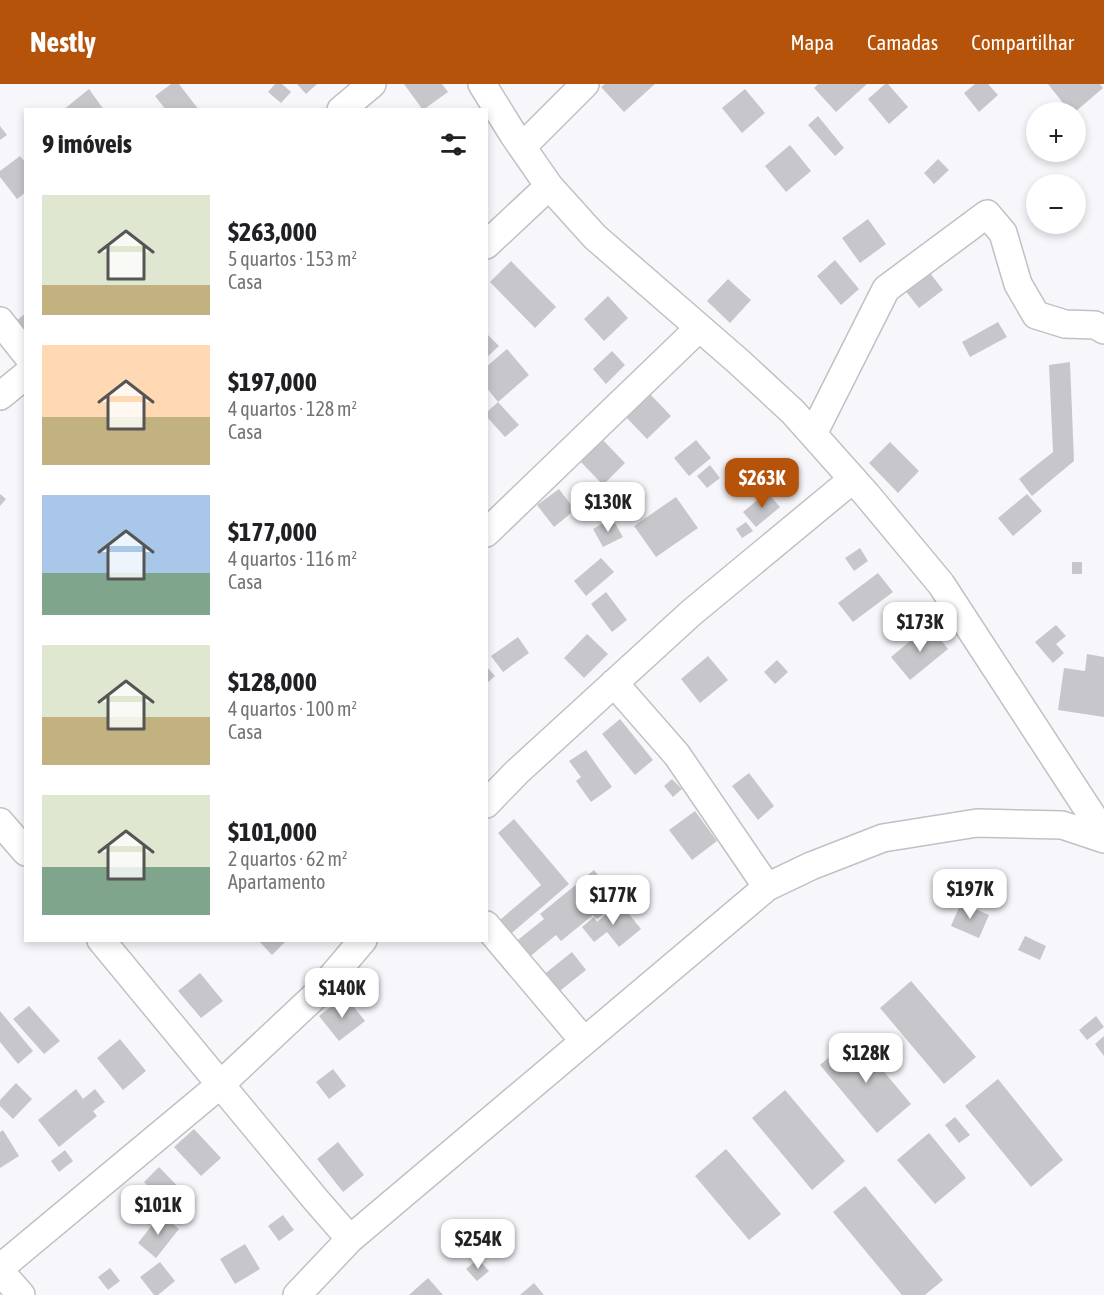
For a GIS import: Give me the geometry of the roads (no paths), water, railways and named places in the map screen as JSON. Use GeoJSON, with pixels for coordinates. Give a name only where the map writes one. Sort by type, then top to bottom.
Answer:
{"type":"FeatureCollection","features":[{"type":"Feature","properties":{"kind":"street"},"geometry":{"type":"LineString","coordinates":[[482,84],[549,186],[595,237],[778,398],[853,479],[941,584],[1104,834]]}},
{"type":"Feature","properties":{"kind":"street"},"geometry":{"type":"LineString","coordinates":[[522,147],[585,84]]}},
{"type":"Feature","properties":{"kind":"street"},"geometry":{"type":"LineString","coordinates":[[488,243],[549,186]]}},
{"type":"Feature","properties":{"kind":"street"},"geometry":{"type":"LineString","coordinates":[[813,434],[886,288],[987,214],[1003,234],[1018,284],[1036,315],[1065,324],[1095,325],[1104,330]]}},
{"type":"Feature","properties":{"kind":"street"},"geometry":{"type":"LineString","coordinates":[[0,321],[24,351]]}},
{"type":"Feature","properties":{"kind":"street"},"geometry":{"type":"LineString","coordinates":[[488,531],[699,328]]}},
{"type":"Feature","properties":{"kind":"street"},"geometry":{"type":"LineString","coordinates":[[488,802],[517,772],[691,613],[853,479]]}},
{"type":"Feature","properties":{"kind":"street"},"geometry":{"type":"LineString","coordinates":[[614,683],[677,754],[767,887]]}},
{"type":"Feature","properties":{"kind":"street"},"geometry":{"type":"LineString","coordinates":[[0,822],[24,850]]}},
{"type":"Feature","properties":{"kind":"street"},"geometry":{"type":"LineString","coordinates":[[297,1295],[350,1239],[767,887],[811,866],[883,838],[977,823],[1062,825],[1104,839]]}},
{"type":"Feature","properties":{"kind":"street"},"geometry":{"type":"LineString","coordinates":[[488,927],[584,1041]]}},
{"type":"Feature","properties":{"kind":"street"},"geometry":{"type":"LineString","coordinates":[[102,942],[350,1239]]}},
{"type":"Feature","properties":{"kind":"street"},"geometry":{"type":"LineString","coordinates":[[21,1295],[0,1270],[220,1084],[318,993],[361,942]]}}]}
